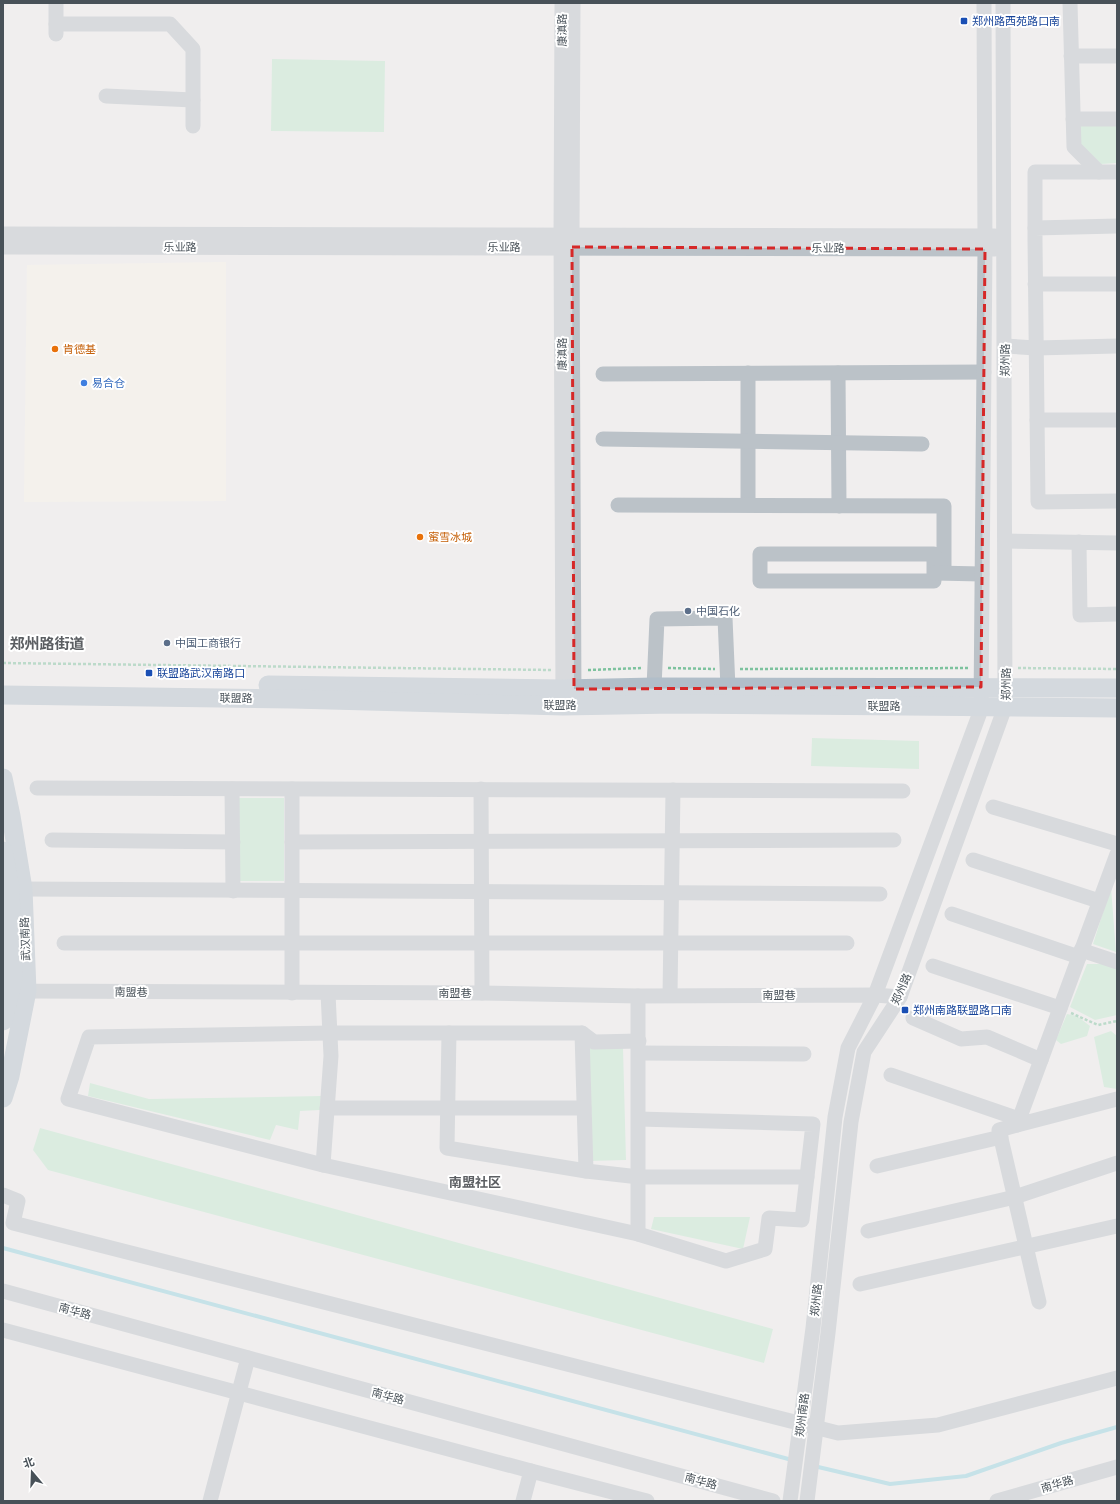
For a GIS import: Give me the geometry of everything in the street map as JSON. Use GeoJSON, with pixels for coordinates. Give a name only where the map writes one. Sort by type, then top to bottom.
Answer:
{"type":"FeatureCollection","features":[{"type":"Feature","properties":{"kind":"main road","name":"联盟路"},"geometry":{"type":"LineString","coordinates":[[3,682],[568,697],[674,704],[1117,708]]}},
{"type":"Feature","properties":{"kind":"main road","name":"联盟路"},"geometry":{"type":"LineString","coordinates":[[3,695],[292,699],[568,697],[654,687],[1117,688]]}},
{"type":"Feature","properties":{"kind":"main road","name":"武汉南路"},"geometry":{"type":"LineString","coordinates":[[3,778],[23,889],[19,989],[10,1076],[3,1098]]}},
{"type":"Feature","properties":{"kind":"main road","name":"武汉南路"},"geometry":{"type":"LineString","coordinates":[[3,851],[10,887],[13,979],[19,989]]}},
{"type":"Feature","properties":{"kind":"main road","name":"武汉南路"},"geometry":{"type":"LineString","coordinates":[[3,1021],[19,989]]}},
{"type":"Feature","properties":{"kind":"street"},"geometry":{"type":"LineString","coordinates":[[56,3],[56,29],[170,24],[193,49],[193,126]]}},
{"type":"Feature","properties":{"kind":"street","name":"康滇路"},"geometry":{"type":"LineString","coordinates":[[562,3],[567,242],[568,697]]}},
{"type":"Feature","properties":{"kind":"street","name":"康滇路"},"geometry":{"type":"LineString","coordinates":[[567,242],[573,3]]}},
{"type":"Feature","properties":{"kind":"street","name":"郑州路"},"geometry":{"type":"LineString","coordinates":[[813,1328],[837,1109],[848,1048],[875,995],[981,707],[985,243],[984,3]]}},
{"type":"Feature","properties":{"kind":"street","name":"郑州路"},"geometry":{"type":"LineString","coordinates":[[828,1333],[851,1122],[864,1052],[900,997],[1006,707],[1003,3]]}},
{"type":"Feature","properties":{"kind":"street"},"geometry":{"type":"LineString","coordinates":[[1070,3],[1074,147],[1099,172]]}},
{"type":"Feature","properties":{"kind":"street"},"geometry":{"type":"LineString","coordinates":[[1071,56],[1117,56]]}},
{"type":"Feature","properties":{"kind":"street"},"geometry":{"type":"LineString","coordinates":[[106,96],[193,100]]}},
{"type":"Feature","properties":{"kind":"street"},"geometry":{"type":"LineString","coordinates":[[1073,119],[1117,119]]}},
{"type":"Feature","properties":{"kind":"street"},"geometry":{"type":"LineString","coordinates":[[1117,172],[1035,172],[1038,502],[1117,501]]}},
{"type":"Feature","properties":{"kind":"street"},"geometry":{"type":"LineString","coordinates":[[1035,228],[1117,226]]}},
{"type":"Feature","properties":{"kind":"street","name":"乐业路"},"geometry":{"type":"LineString","coordinates":[[3,234],[567,242]]}},
{"type":"Feature","properties":{"kind":"street","name":"乐业路"},"geometry":{"type":"LineString","coordinates":[[3,247],[567,242],[1004,243]]}},
{"type":"Feature","properties":{"kind":"street"},"geometry":{"type":"LineString","coordinates":[[1035,284],[1117,284]]}},
{"type":"Feature","properties":{"kind":"street"},"geometry":{"type":"LineString","coordinates":[[1005,346],[1036,348],[1117,346]]}},
{"type":"Feature","properties":{"kind":"street"},"geometry":{"type":"LineString","coordinates":[[603,374],[984,372]]}},
{"type":"Feature","properties":{"kind":"street"},"geometry":{"type":"LineString","coordinates":[[748,373],[748,505]]}},
{"type":"Feature","properties":{"kind":"street"},"geometry":{"type":"LineString","coordinates":[[838,373],[839,506]]}},
{"type":"Feature","properties":{"kind":"street"},"geometry":{"type":"LineString","coordinates":[[1037,420],[1117,420]]}},
{"type":"Feature","properties":{"kind":"street"},"geometry":{"type":"LineString","coordinates":[[603,439],[922,444]]}},
{"type":"Feature","properties":{"kind":"street"},"geometry":{"type":"LineString","coordinates":[[618,505],[944,506],[939,573],[934,581],[760,581],[760,554],[934,554],[939,573]]}},
{"type":"Feature","properties":{"kind":"street"},"geometry":{"type":"LineString","coordinates":[[1005,541],[1117,544]]}},
{"type":"Feature","properties":{"kind":"street"},"geometry":{"type":"LineString","coordinates":[[1079,542],[1080,615],[1117,614]]}},
{"type":"Feature","properties":{"kind":"street"},"geometry":{"type":"LineString","coordinates":[[939,573],[982,574]]}},
{"type":"Feature","properties":{"kind":"street"},"geometry":{"type":"LineString","coordinates":[[654,687],[657,619],[725,618],[728,688]]}},
{"type":"Feature","properties":{"kind":"street"},"geometry":{"type":"LineString","coordinates":[[37,788],[903,791]]}},
{"type":"Feature","properties":{"kind":"street"},"geometry":{"type":"LineString","coordinates":[[232,789],[233,891]]}},
{"type":"Feature","properties":{"kind":"street"},"geometry":{"type":"LineString","coordinates":[[292,789],[292,993]]}},
{"type":"Feature","properties":{"kind":"street"},"geometry":{"type":"LineString","coordinates":[[481,789],[482,993]]}},
{"type":"Feature","properties":{"kind":"street"},"geometry":{"type":"LineString","coordinates":[[670,995],[673,790]]}},
{"type":"Feature","properties":{"kind":"street"},"geometry":{"type":"LineString","coordinates":[[993,807],[1117,844]]}},
{"type":"Feature","properties":{"kind":"street"},"geometry":{"type":"LineString","coordinates":[[52,840],[233,842]]}},
{"type":"Feature","properties":{"kind":"street"},"geometry":{"type":"LineString","coordinates":[[292,842],[894,840]]}},
{"type":"Feature","properties":{"kind":"street"},"geometry":{"type":"LineString","coordinates":[[1018,1122],[1117,854]]}},
{"type":"Feature","properties":{"kind":"street"},"geometry":{"type":"LineString","coordinates":[[973,860],[1099,901]]}},
{"type":"Feature","properties":{"kind":"street"},"geometry":{"type":"LineString","coordinates":[[23,889],[880,894]]}},
{"type":"Feature","properties":{"kind":"street"},"geometry":{"type":"LineString","coordinates":[[952,914],[1080,954],[1117,962]]}},
{"type":"Feature","properties":{"kind":"street"},"geometry":{"type":"LineString","coordinates":[[64,942],[847,943]]}},
{"type":"Feature","properties":{"kind":"street"},"geometry":{"type":"LineString","coordinates":[[933,966],[1060,1008]]}},
{"type":"Feature","properties":{"kind":"street","name":"南盟巷"},"geometry":{"type":"LineString","coordinates":[[19,989],[292,993],[482,993],[638,996],[875,995],[900,997]]}},
{"type":"Feature","properties":{"kind":"street"},"geometry":{"type":"LineString","coordinates":[[323,1165],[331,1056],[328,993]]}},
{"type":"Feature","properties":{"kind":"street"},"geometry":{"type":"LineString","coordinates":[[638,996],[638,1234]]}},
{"type":"Feature","properties":{"kind":"street"},"geometry":{"type":"LineString","coordinates":[[913,1018],[961,1039],[987,1037],[1040,1060]]}},
{"type":"Feature","properties":{"kind":"street"},"geometry":{"type":"LineString","coordinates":[[639,1119],[813,1124],[802,1220],[769,1218],[765,1249],[726,1261],[638,1234],[323,1165],[68,1099],[89,1037],[330,1033],[582,1033],[594,1042],[639,1047],[804,1054]]}},
{"type":"Feature","properties":{"kind":"street"},"geometry":{"type":"LineString","coordinates":[[449,1033],[447,1148],[586,1171],[639,1177],[807,1177]]}},
{"type":"Feature","properties":{"kind":"street"},"geometry":{"type":"LineString","coordinates":[[582,1033],[586,1171]]}},
{"type":"Feature","properties":{"kind":"street"},"geometry":{"type":"LineString","coordinates":[[891,1075],[1018,1122]]}},
{"type":"Feature","properties":{"kind":"street"},"geometry":{"type":"LineString","coordinates":[[1039,1302],[999,1130],[1018,1122],[1117,1099]]}},
{"type":"Feature","properties":{"kind":"street"},"geometry":{"type":"LineString","coordinates":[[327,1108],[584,1108]]}},
{"type":"Feature","properties":{"kind":"street"},"geometry":{"type":"LineString","coordinates":[[877,1166],[1001,1137]]}},
{"type":"Feature","properties":{"kind":"street"},"geometry":{"type":"LineString","coordinates":[[868,1231],[1015,1197],[1117,1163]]}},
{"type":"Feature","properties":{"kind":"street"},"geometry":{"type":"LineString","coordinates":[[3,1195],[18,1202],[13,1223],[838,1433],[938,1424],[1116,1380]]}},
{"type":"Feature","properties":{"kind":"street"},"geometry":{"type":"LineString","coordinates":[[860,1284],[1117,1226]]}},
{"type":"Feature","properties":{"kind":"street","name":"南华路"},"geometry":{"type":"LineString","coordinates":[[3,1291],[773,1501]]}},
{"type":"Feature","properties":{"kind":"street","name":"郑州南路"},"geometry":{"type":"LineString","coordinates":[[791,1494],[813,1328]]}},
{"type":"Feature","properties":{"kind":"street"},"geometry":{"type":"LineString","coordinates":[[3,1330],[647,1501]]}},
{"type":"Feature","properties":{"kind":"street","name":"郑州南路"},"geometry":{"type":"LineString","coordinates":[[808,1496],[828,1333]]}},
{"type":"Feature","properties":{"kind":"street"},"geometry":{"type":"LineString","coordinates":[[210,1501],[248,1358]]}},
{"type":"Feature","properties":{"kind":"street","name":"南华路"},"geometry":{"type":"LineString","coordinates":[[997,1501],[1117,1466]]}},
{"type":"Feature","properties":{"kind":"street"},"geometry":{"type":"LineString","coordinates":[[523,1501],[531,1471]]}},
{"type":"Feature","properties":{"kind":"path"},"geometry":{"type":"LineString","coordinates":[[1060,1008],[1098,1025],[1117,1021]]}},
{"type":"Feature","properties":{"kind":"highlighted area"},"geometry":{"type":"Polygon","coordinates":[[[572,247],[985,249],[981,687],[574,689],[572,247]]]}},
{"type":"Feature","properties":{"kind":"shaded area"},"geometry":{"type":"Polygon","coordinates":[[[226,262],[226,501],[24,502],[27,265],[226,262]]]}},
{"type":"Feature","properties":{"kind":"green space"},"geometry":{"type":"Polygon","coordinates":[[[272,59],[385,61],[384,132],[271,131],[272,59]]]}},
{"type":"Feature","properties":{"kind":"green space"},"geometry":{"type":"Polygon","coordinates":[[[1117,124],[1117,163],[1101,164],[1081,145],[1079,125],[1117,124]]]}},
{"type":"Feature","properties":{"kind":"green space"},"geometry":{"type":"Polygon","coordinates":[[[812,738],[919,741],[919,769],[811,766],[812,738]]]}},
{"type":"Feature","properties":{"kind":"green space"},"geometry":{"type":"Polygon","coordinates":[[[236,798],[284,798],[284,881],[236,881],[236,798]]]}},
{"type":"Feature","properties":{"kind":"green space"},"geometry":{"type":"Polygon","coordinates":[[[1111,887],[1116,952],[1093,944],[1111,887]]]}},
{"type":"Feature","properties":{"kind":"green space"},"geometry":{"type":"Polygon","coordinates":[[[1087,964],[1108,964],[1117,968],[1117,1015],[1095,1020],[1070,1007],[1087,964]]]}},
{"type":"Feature","properties":{"kind":"green space"},"geometry":{"type":"Polygon","coordinates":[[[1067,1014],[1077,1016],[1090,1026],[1087,1036],[1061,1044],[1056,1040],[1067,1014]]]}},
{"type":"Feature","properties":{"kind":"green space"},"geometry":{"type":"Polygon","coordinates":[[[1111,1031],[1117,1036],[1117,1089],[1104,1087],[1094,1037],[1111,1031]]]}},
{"type":"Feature","properties":{"kind":"green space"},"geometry":{"type":"Polygon","coordinates":[[[623,1047],[626,1160],[589,1161],[586,1048],[623,1047]]]}},
{"type":"Feature","properties":{"kind":"green space"},"geometry":{"type":"Polygon","coordinates":[[[90,1083],[149,1099],[321,1096],[320,1110],[300,1111],[298,1130],[276,1125],[270,1140],[88,1096],[90,1083]]]}},
{"type":"Feature","properties":{"kind":"green space"},"geometry":{"type":"Polygon","coordinates":[[[40,1128],[773,1329],[764,1363],[48,1170],[33,1150],[40,1128]]]}},
{"type":"Feature","properties":{"kind":"green space"},"geometry":{"type":"Polygon","coordinates":[[[654,1217],[750,1217],[743,1249],[651,1229],[654,1217]]]}},
{"type":"Feature","properties":{"kind":"waterway"},"geometry":{"type":"LineString","coordinates":[[3,1248],[792,1460]]}},
{"type":"Feature","properties":{"kind":"waterway"},"geometry":{"type":"LineString","coordinates":[[814,1466],[890,1484],[966,1476],[1061,1443],[1117,1427]]}},
{"type":"Feature","properties":{"kind":"place","name":"郑州路西苑路口南"},"geometry":{"type":"Point","coordinates":[964,21]}},
{"type":"Feature","properties":{"kind":"place","name":"肯德基"},"geometry":{"type":"Point","coordinates":[55,349]}},
{"type":"Feature","properties":{"kind":"place","name":"易合仓"},"geometry":{"type":"Point","coordinates":[84,383]}},
{"type":"Feature","properties":{"kind":"place","name":"蜜雪冰城"},"geometry":{"type":"Point","coordinates":[420,537]}},
{"type":"Feature","properties":{"kind":"place","name":"中国石化"},"geometry":{"type":"Point","coordinates":[688,611]}},
{"type":"Feature","properties":{"kind":"place","name":"中国工商银行"},"geometry":{"type":"Point","coordinates":[167,643]}},
{"type":"Feature","properties":{"kind":"place","name":"联盟路武汉南路口"},"geometry":{"type":"Point","coordinates":[149,673]}},
{"type":"Feature","properties":{"kind":"place","name":"郑州南路联盟路口南"},"geometry":{"type":"Point","coordinates":[905,1010]}},
{"type":"Feature","properties":{"kind":"district","name":"郑州路街道"},"geometry":{"type":"Point","coordinates":[47,644]}},
{"type":"Feature","properties":{"kind":"district","name":"南盟社区"},"geometry":{"type":"Point","coordinates":[475,1182]}}]}
